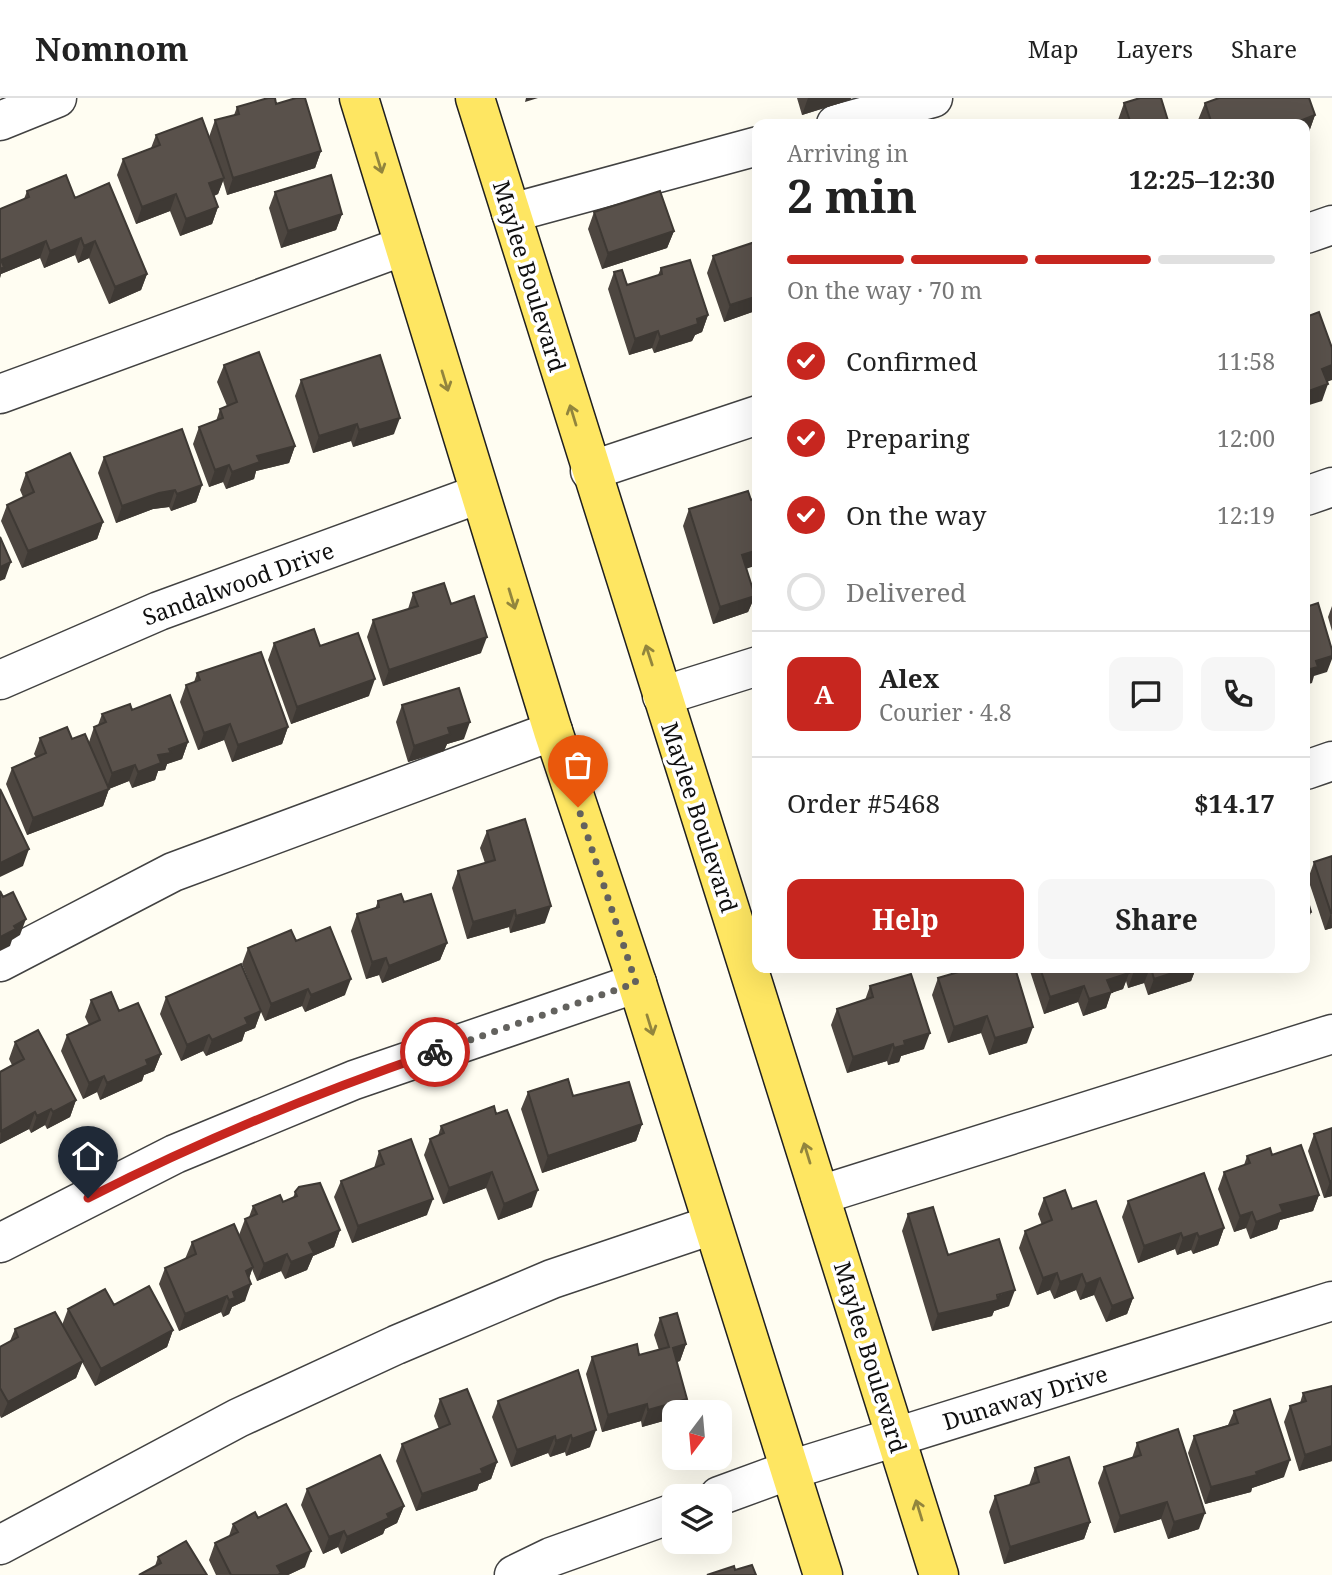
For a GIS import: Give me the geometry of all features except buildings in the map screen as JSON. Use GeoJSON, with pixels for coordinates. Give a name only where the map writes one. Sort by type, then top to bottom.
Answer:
{"type":"FeatureCollection","features":[{"type":"Feature","properties":{"kind":"main road"},"geometry":{"type":"LineString","coordinates":[[359,98],[553,731],[636,983],[823,1575]]}},
{"type":"Feature","properties":{"kind":"main road","name":"Maylee Boulevard"},"geometry":{"type":"LineString","coordinates":[[475,98],[662,696],[750,947]]}},
{"type":"Feature","properties":{"kind":"main road","name":"Maylee Boulevard"},"geometry":{"type":"LineString","coordinates":[[757,973],[820,1195],[939,1575]]}},
{"type":"Feature","properties":{"kind":"street"},"geometry":{"type":"LineString","coordinates":[[0,121],[57,98]]}},
{"type":"Feature","properties":{"kind":"street"},"geometry":{"type":"LineString","coordinates":[[855,119],[933,98]]}},
{"type":"Feature","properties":{"kind":"street"},"geometry":{"type":"LineString","coordinates":[[511,213],[752,148]]}},
{"type":"Feature","properties":{"kind":"street"},"geometry":{"type":"LineString","coordinates":[[1310,233],[1332,225]]}},
{"type":"Feature","properties":{"kind":"street"},"geometry":{"type":"LineString","coordinates":[[0,394],[404,246]]}},
{"type":"Feature","properties":{"kind":"street"},"geometry":{"type":"LineString","coordinates":[[590,471],[752,417]]}},
{"type":"Feature","properties":{"kind":"street"},"geometry":{"type":"LineString","coordinates":[[1310,495],[1332,487]]}},
{"type":"Feature","properties":{"kind":"street","name":"Sandalwood Drive"},"geometry":{"type":"LineString","coordinates":[[0,680],[159,611],[479,494]]}},
{"type":"Feature","properties":{"kind":"street"},"geometry":{"type":"LineString","coordinates":[[662,696],[752,668]]}},
{"type":"Feature","properties":{"kind":"street"},"geometry":{"type":"LineString","coordinates":[[0,962],[173,872],[553,731]]}},
{"type":"Feature","properties":{"kind":"street"},"geometry":{"type":"LineString","coordinates":[[1310,768],[1332,761]]}},
{"type":"Feature","properties":{"kind":"street"},"geometry":{"type":"LineString","coordinates":[[0,1243],[175,1154],[354,1080],[636,983]]}},
{"type":"Feature","properties":{"kind":"street"},"geometry":{"type":"LineString","coordinates":[[820,1195],[1332,1034]]}},
{"type":"Feature","properties":{"kind":"street"},"geometry":{"type":"LineString","coordinates":[[0,1545],[237,1418],[396,1345],[552,1279],[712,1225]]}},
{"type":"Feature","properties":{"kind":"street","name":"Dunaway Drive"},"geometry":{"type":"LineString","coordinates":[[732,1491],[790,1470],[1332,1301]]}},
{"type":"Feature","properties":{"kind":"street"},"geometry":{"type":"LineString","coordinates":[[514,1575],[551,1557],[662,1517]]}},
{"type":"Feature","properties":{"kind":"way so far"},"geometry":{"type":"LineString","coordinates":[[435,1052],[636,983],[578,807]]}},
{"type":"Feature","properties":{"kind":"route"},"geometry":{"type":"LineString","coordinates":[[88,1198],[175,1154],[354,1080],[435,1052]]}}]}
